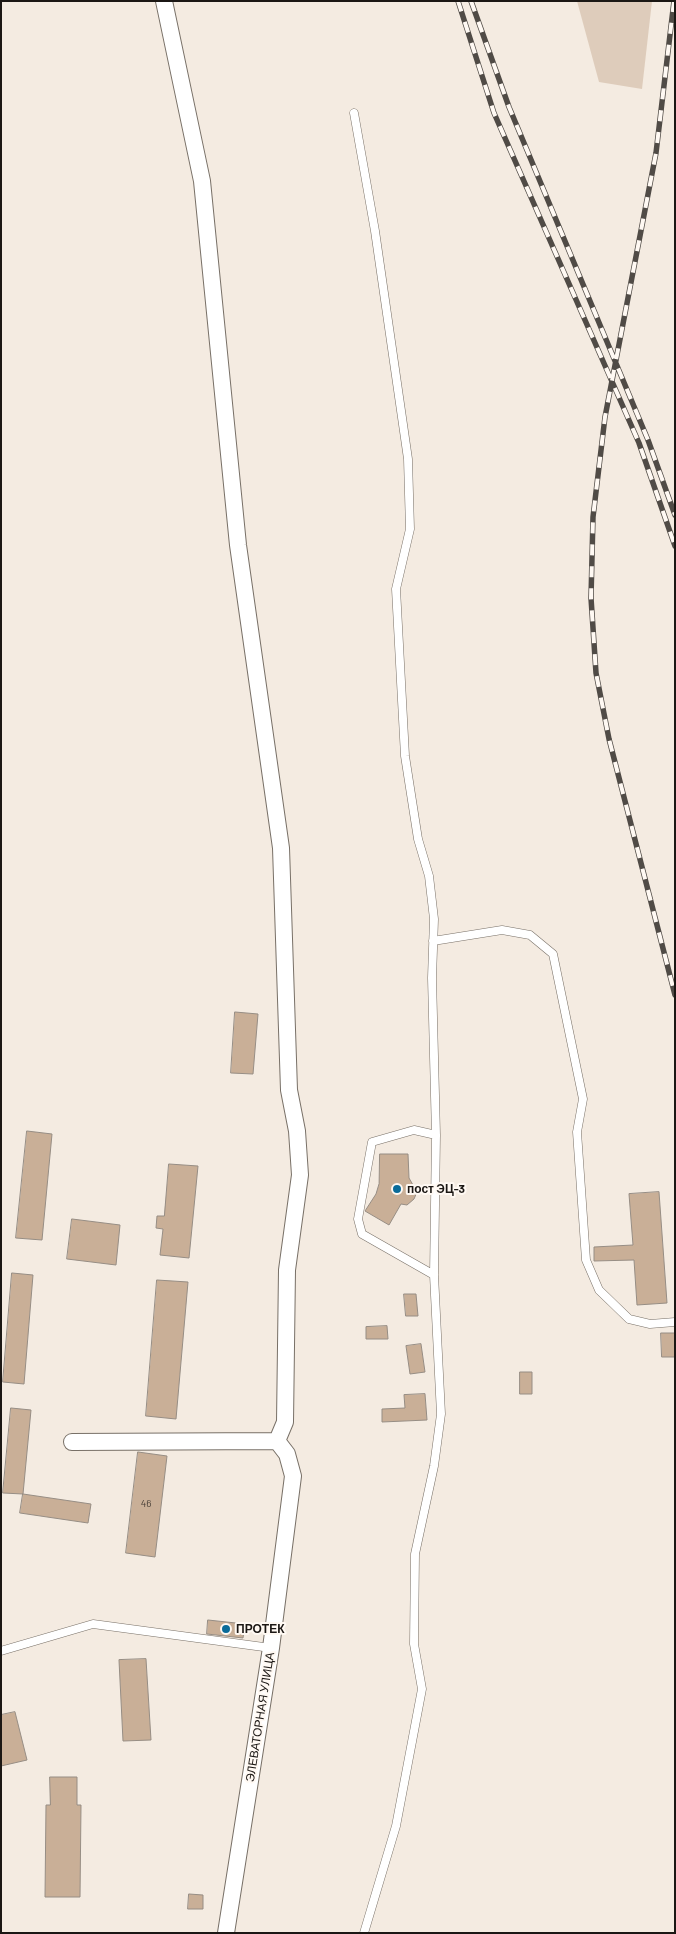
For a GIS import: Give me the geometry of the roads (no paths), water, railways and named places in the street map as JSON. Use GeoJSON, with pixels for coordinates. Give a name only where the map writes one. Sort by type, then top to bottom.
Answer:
{"type":"FeatureCollection","features":[{"type":"Feature","properties":{"kind":"street"},"geometry":{"type":"LineString","coordinates":[[72,1442],[277,1441],[285,1422],[287,1270],[300,1175],[297,1131],[289,1090],[281,848],[238,545],[202,181],[164,1]]}},
{"type":"Feature","properties":{"kind":"street","name":"ЭЛЕВАТОРНАЯ УЛИЦА"},"geometry":{"type":"LineString","coordinates":[[226,1933],[271,1648],[293,1476],[287,1454],[277,1441]]}},
{"type":"Feature","properties":{"kind":"lane"},"geometry":{"type":"LineString","coordinates":[[354,114],[375,231],[408,459],[410,529],[396,589],[396,598],[405,756],[418,839],[429,876],[434,919],[432,978],[436,1135],[434,1275],[441,1414],[434,1466],[415,1554],[414,1644],[422,1689],[396,1826],[364,1933]]}},
{"type":"Feature","properties":{"kind":"lane"},"geometry":{"type":"LineString","coordinates":[[434,941],[502,930],[530,935],[553,954],[583,1099],[577,1132],[586,1260],[599,1290],[629,1319],[650,1324],[675,1322]]}},
{"type":"Feature","properties":{"kind":"lane"},"geometry":{"type":"LineString","coordinates":[[434,1275],[362,1234],[358,1219],[372,1142],[414,1130],[436,1135]]}},
{"type":"Feature","properties":{"kind":"lane"},"geometry":{"type":"LineString","coordinates":[[1,1651],[94,1624],[271,1648]]}},
{"type":"Feature","properties":{"kind":"railway"},"geometry":{"type":"LineString","coordinates":[[458,1],[494,113],[639,443],[675,546]]}},
{"type":"Feature","properties":{"kind":"railway"},"geometry":{"type":"LineString","coordinates":[[471,1],[509,107],[648,440],[675,515]]}},
{"type":"Feature","properties":{"kind":"railway"},"geometry":{"type":"LineString","coordinates":[[674,1],[656,153],[605,417],[593,517],[591,598],[596,673],[609,739],[675,995]]}},
{"type":"Feature","properties":{"kind":"place","name":"пост ЭЦ-3"},"geometry":{"type":"Point","coordinates":[397,1189]}},
{"type":"Feature","properties":{"kind":"place","name":"ПРОТЕК"},"geometry":{"type":"Point","coordinates":[226,1629]}}]}
